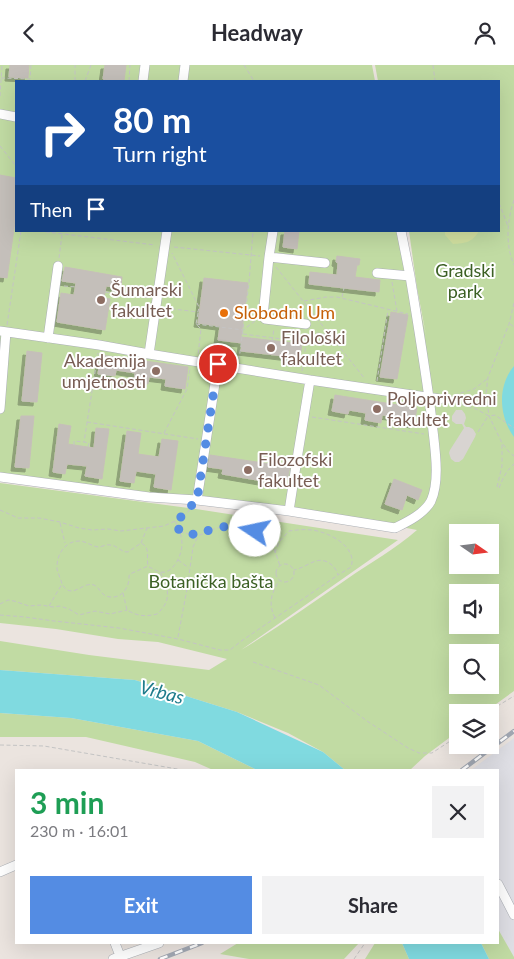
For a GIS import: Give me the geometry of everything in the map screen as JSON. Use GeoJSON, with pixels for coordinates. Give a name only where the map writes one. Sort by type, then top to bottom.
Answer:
{"type":"FeatureCollection","features":[{"type":"Feature","properties":{"kind":"street"},"geometry":{"type":"LineString","coordinates":[[143,80],[146,65]]}},
{"type":"Feature","properties":{"kind":"street"},"geometry":{"type":"LineString","coordinates":[[183,80],[185,65]]}},
{"type":"Feature","properties":{"kind":"street"},"geometry":{"type":"LineString","coordinates":[[0,114],[15,117]]}},
{"type":"Feature","properties":{"kind":"street"},"geometry":{"type":"LineString","coordinates":[[149,353],[167,232]]}},
{"type":"Feature","properties":{"kind":"street"},"geometry":{"type":"LineString","coordinates":[[273,232],[262,316],[265,319],[306,324]]}},
{"type":"Feature","properties":{"kind":"street"},"geometry":{"type":"LineString","coordinates":[[0,477],[149,497],[195,500],[290,511],[395,528],[406,523],[422,511],[432,499],[436,463],[427,380],[410,277],[400,232]]}},
{"type":"Feature","properties":{"kind":"street"},"geometry":{"type":"LineString","coordinates":[[269,257],[325,263]]}},
{"type":"Feature","properties":{"kind":"street"},"geometry":{"type":"LineString","coordinates":[[48,338],[58,266]]}},
{"type":"Feature","properties":{"kind":"street"},"geometry":{"type":"LineString","coordinates":[[377,273],[410,277]]}},
{"type":"Feature","properties":{"kind":"street"},"geometry":{"type":"LineString","coordinates":[[0,409],[3,331],[218,364],[306,380],[440,399]]}},
{"type":"Feature","properties":{"kind":"street"},"geometry":{"type":"LineString","coordinates":[[195,500],[218,364]]}},
{"type":"Feature","properties":{"kind":"street"},"geometry":{"type":"LineString","coordinates":[[290,511],[304,416],[306,380]]}},
{"type":"Feature","properties":{"kind":"street"},"geometry":{"type":"LineString","coordinates":[[0,872],[15,865]]}},
{"type":"Feature","properties":{"kind":"street"},"geometry":{"type":"LineString","coordinates":[[499,886],[514,915]]}},
{"type":"Feature","properties":{"kind":"street"},"geometry":{"type":"LineString","coordinates":[[115,944],[116,958],[156,944]]}},
{"type":"Feature","properties":{"kind":"path"},"geometry":{"type":"LineString","coordinates":[[0,96],[2,65]]}},
{"type":"Feature","properties":{"kind":"path"},"geometry":{"type":"LineString","coordinates":[[1,78],[30,79],[31,65]]}},
{"type":"Feature","properties":{"kind":"path"},"geometry":{"type":"LineString","coordinates":[[75,65],[75,80]]}},
{"type":"Feature","properties":{"kind":"path"},"geometry":{"type":"LineString","coordinates":[[84,80],[91,65]]}},
{"type":"Feature","properties":{"kind":"path"},"geometry":{"type":"LineString","coordinates":[[129,80],[130,65]]}},
{"type":"Feature","properties":{"kind":"path"},"geometry":{"type":"LineString","coordinates":[[244,65],[253,80]]}},
{"type":"Feature","properties":{"kind":"path"},"geometry":{"type":"LineString","coordinates":[[433,65],[435,80]]}},
{"type":"Feature","properties":{"kind":"path"},"geometry":{"type":"LineString","coordinates":[[0,146],[15,165]]}},
{"type":"Feature","properties":{"kind":"path"},"geometry":{"type":"LineString","coordinates":[[514,200],[508,227],[508,243],[514,265]]}},
{"type":"Feature","properties":{"kind":"path"},"geometry":{"type":"LineString","coordinates":[[500,206],[508,227]]}},
{"type":"Feature","properties":{"kind":"path"},"geometry":{"type":"LineString","coordinates":[[3,331],[21,232]]}},
{"type":"Feature","properties":{"kind":"path"},"geometry":{"type":"LineString","coordinates":[[47,232],[165,247]]}},
{"type":"Feature","properties":{"kind":"path"},"geometry":{"type":"LineString","coordinates":[[81,232],[81,237]]}},
{"type":"Feature","properties":{"kind":"path"},"geometry":{"type":"LineString","coordinates":[[238,368],[249,283],[253,232]]}},
{"type":"Feature","properties":{"kind":"path"},"geometry":{"type":"LineString","coordinates":[[58,266],[62,234]]}},
{"type":"Feature","properties":{"kind":"path"},"geometry":{"type":"LineString","coordinates":[[196,324],[199,307],[169,247],[269,257],[374,389]]}},
{"type":"Feature","properties":{"kind":"path"},"geometry":{"type":"LineString","coordinates":[[391,274],[397,311]]}},
{"type":"Feature","properties":{"kind":"path"},"geometry":{"type":"LineString","coordinates":[[55,284],[76,287]]}},
{"type":"Feature","properties":{"kind":"path"},"geometry":{"type":"LineString","coordinates":[[342,299],[344,288]]}},
{"type":"Feature","properties":{"kind":"path"},"geometry":{"type":"LineString","coordinates":[[105,292],[198,312]]}},
{"type":"Feature","properties":{"kind":"path"},"geometry":{"type":"LineString","coordinates":[[304,301],[326,297],[416,315]]}},
{"type":"Feature","properties":{"kind":"path"},"geometry":{"type":"LineString","coordinates":[[514,303],[509,324],[488,379],[486,393],[488,416],[502,443],[514,456]]}},
{"type":"Feature","properties":{"kind":"path"},"geometry":{"type":"LineString","coordinates":[[374,389],[388,310]]}},
{"type":"Feature","properties":{"kind":"path"},"geometry":{"type":"LineString","coordinates":[[196,324],[243,329],[262,316]]}},
{"type":"Feature","properties":{"kind":"path"},"geometry":{"type":"LineString","coordinates":[[273,339],[275,320]]}},
{"type":"Feature","properties":{"kind":"path"},"geometry":{"type":"LineString","coordinates":[[163,434],[187,389],[201,329],[196,324]]}},
{"type":"Feature","properties":{"kind":"path"},"geometry":{"type":"LineString","coordinates":[[509,324],[514,327]]}},
{"type":"Feature","properties":{"kind":"path"},"geometry":{"type":"LineString","coordinates":[[306,380],[306,332],[330,335]]}},
{"type":"Feature","properties":{"kind":"path"},"geometry":{"type":"LineString","coordinates":[[243,334],[306,342]]}},
{"type":"Feature","properties":{"kind":"path"},"geometry":{"type":"LineString","coordinates":[[84,442],[99,345]]}},
{"type":"Feature","properties":{"kind":"path"},"geometry":{"type":"LineString","coordinates":[[440,399],[474,389],[488,379]]}},
{"type":"Feature","properties":{"kind":"path"},"geometry":{"type":"LineString","coordinates":[[440,399],[474,408],[488,416],[495,415],[514,428]]}},
{"type":"Feature","properties":{"kind":"path"},"geometry":{"type":"LineString","coordinates":[[304,416],[433,435]]}},
{"type":"Feature","properties":{"kind":"path"},"geometry":{"type":"LineString","coordinates":[[478,432],[488,416]]}},
{"type":"Feature","properties":{"kind":"path"},"geometry":{"type":"LineString","coordinates":[[87,422],[206,440]]}},
{"type":"Feature","properties":{"kind":"path"},"geometry":{"type":"LineString","coordinates":[[74,445],[74,441],[84,442],[89,443],[88,447]]}},
{"type":"Feature","properties":{"kind":"path"},"geometry":{"type":"LineString","coordinates":[[502,443],[502,466],[498,487],[508,469],[514,464]]}},
{"type":"Feature","properties":{"kind":"path"},"geometry":{"type":"LineString","coordinates":[[0,510],[18,517],[39,517],[79,528],[121,531],[164,526],[188,512],[195,500]]}},
{"type":"Feature","properties":{"kind":"path"},"geometry":{"type":"LineString","coordinates":[[148,566],[164,572],[176,564],[182,545],[180,532],[175,521]]}},
{"type":"Feature","properties":{"kind":"path"},"geometry":{"type":"LineString","coordinates":[[60,522],[65,545]]}},
{"type":"Feature","properties":{"kind":"path"},"geometry":{"type":"LineString","coordinates":[[180,532],[198,535],[222,527],[235,525],[246,527],[266,539],[274,549],[280,566]]}},
{"type":"Feature","properties":{"kind":"path"},"geometry":{"type":"LineString","coordinates":[[147,528],[141,543],[128,552],[109,544],[96,547],[81,541],[75,541],[65,545],[61,551],[57,569],[62,584],[67,590],[75,591],[86,585],[92,585],[106,596],[114,597],[123,593],[129,583],[130,574],[148,566]]}},
{"type":"Feature","properties":{"kind":"path"},"geometry":{"type":"LineString","coordinates":[[0,615],[119,628],[178,639],[220,651],[230,650],[351,567],[352,559],[347,548],[337,539],[314,530],[289,531],[279,543],[275,553]]}},
{"type":"Feature","properties":{"kind":"path"},"geometry":{"type":"LineString","coordinates":[[178,639],[193,547],[198,535]]}},
{"type":"Feature","properties":{"kind":"path"},"geometry":{"type":"LineString","coordinates":[[141,543],[147,547],[148,566]]}},
{"type":"Feature","properties":{"kind":"path"},"geometry":{"type":"LineString","coordinates":[[178,559],[190,569]]}},
{"type":"Feature","properties":{"kind":"path"},"geometry":{"type":"LineString","coordinates":[[294,570],[303,568],[316,561],[325,561],[331,564],[338,575]]}},
{"type":"Feature","properties":{"kind":"path"},"geometry":{"type":"LineString","coordinates":[[282,564],[288,564],[294,570],[290,580],[284,582],[276,574],[282,564]]}},
{"type":"Feature","properties":{"kind":"path"},"geometry":{"type":"LineString","coordinates":[[0,604],[8,600],[29,607],[41,605],[65,607],[79,615],[95,611],[110,614],[127,610],[138,616],[157,614],[166,602],[168,592],[160,572]]}},
{"type":"Feature","properties":{"kind":"path"},"geometry":{"type":"LineString","coordinates":[[275,618],[271,611],[271,603],[272,596],[280,580]]}},
{"type":"Feature","properties":{"kind":"path"},"geometry":{"type":"LineString","coordinates":[[49,606],[62,584]]}},
{"type":"Feature","properties":{"kind":"path"},"geometry":{"type":"LineString","coordinates":[[123,593],[127,610]]}},
{"type":"Feature","properties":{"kind":"path"},"geometry":{"type":"LineString","coordinates":[[253,662],[319,685],[367,721],[408,748],[419,753],[432,753],[449,742]]}},
{"type":"Feature","properties":{"kind":"path"},"geometry":{"type":"LineString","coordinates":[[499,705],[514,696]]}},
{"type":"Feature","properties":{"kind":"path"},"geometry":{"type":"LineString","coordinates":[[0,745],[44,746],[177,769]]}},
{"type":"Feature","properties":{"kind":"path"},"geometry":{"type":"LineString","coordinates":[[354,959],[364,944]]}},
{"type":"Feature","properties":{"kind":"shaded area"},"geometry":{"type":"Polygon","coordinates":[[[456,410],[462,410],[466,418],[464,424],[466,427],[473,429],[476,434],[463,459],[459,462],[451,459],[449,453],[464,428],[462,424],[456,424],[452,421],[452,416],[456,410]]]}},
{"type":"Feature","properties":{"kind":"shaded area"},"geometry":{"type":"Polygon","coordinates":[[[514,738],[514,957],[499,931],[499,769],[472,769],[492,754],[499,754],[499,749],[514,738]]]}},
{"type":"Feature","properties":{"kind":"green space"},"geometry":{"type":"Polygon","coordinates":[[[0,65],[372,65],[375,80],[15,80],[15,232],[405,232],[426,335],[409,232],[500,232],[500,80],[378,80],[375,65],[514,65],[514,691],[496,704],[449,704],[449,738],[411,769],[344,769],[323,752],[288,733],[237,712],[135,680],[0,670],[0,641],[89,655],[209,670],[227,659],[158,642],[118,639],[56,629],[0,623],[0,483],[196,509],[398,540],[241,650],[391,550],[417,530],[349,517],[0,474],[0,65]]]}},
{"type":"Feature","properties":{"kind":"green space"},"geometry":{"type":"Polygon","coordinates":[[[445,232],[478,232],[468,242],[453,244],[445,235],[445,232]]]}},
{"type":"Feature","properties":{"kind":"green space"},"geometry":{"type":"Polygon","coordinates":[[[0,713],[71,718],[198,741],[255,769],[211,769],[195,762],[86,737],[0,737],[0,713]]]}},
{"type":"Feature","properties":{"kind":"green space"},"geometry":{"type":"Polygon","coordinates":[[[499,931],[514,959],[489,959],[482,944],[499,944],[499,931]]]}},
{"type":"Feature","properties":{"kind":"green space"},"geometry":{"type":"Polygon","coordinates":[[[236,944],[358,944],[344,959],[249,959],[220,954],[236,944]]]}},
{"type":"Feature","properties":{"kind":"green space"},"geometry":{"type":"Polygon","coordinates":[[[374,944],[402,944],[409,959],[365,959],[374,944]]]}},
{"type":"Feature","properties":{"kind":"water"},"geometry":{"type":"Polygon","coordinates":[[[514,366],[514,437],[505,420],[502,402],[505,383],[514,366]]]}},
{"type":"Feature","properties":{"kind":"water","name":"Vrbas"},"geometry":{"type":"Polygon","coordinates":[[[0,670],[135,680],[237,712],[323,752],[344,769],[255,769],[198,741],[71,718],[0,713],[0,670]]]}},
{"type":"Feature","properties":{"kind":"water"},"geometry":{"type":"Polygon","coordinates":[[[402,944],[482,944],[489,959],[409,959],[402,944]]]}},
{"type":"Feature","properties":{"kind":"building"},"geometry":{"type":"Polygon","coordinates":[[[10,65],[29,65],[28,78],[9,77],[10,65]]]}},
{"type":"Feature","properties":{"kind":"building"},"geometry":{"type":"Polygon","coordinates":[[[105,65],[126,65],[124,80],[103,79],[105,65]]]}},
{"type":"Feature","properties":{"kind":"building"},"geometry":{"type":"Polygon","coordinates":[[[0,175],[15,178],[15,222],[7,278],[0,277],[0,175]]]}},
{"type":"Feature","properties":{"kind":"building"},"geometry":{"type":"Polygon","coordinates":[[[285,232],[299,232],[297,249],[283,247],[285,232]]]}},
{"type":"Feature","properties":{"kind":"building"},"geometry":{"type":"Polygon","coordinates":[[[337,256],[360,259],[355,277],[380,280],[379,292],[309,284],[310,272],[337,275],[337,256]]]}},
{"type":"Feature","properties":{"kind":"building"},"geometry":{"type":"Polygon","coordinates":[[[65,267],[122,277],[121,288],[106,286],[104,298],[110,299],[105,330],[57,322],[61,293],[74,295],[76,283],[62,281],[65,267]]]}},
{"type":"Feature","properties":{"kind":"building"},"geometry":{"type":"Polygon","coordinates":[[[204,278],[248,283],[241,337],[302,344],[300,358],[241,351],[242,343],[218,340],[220,326],[198,323],[204,278]]]}},
{"type":"Feature","properties":{"kind":"building"},"geometry":{"type":"Polygon","coordinates":[[[391,312],[408,315],[397,379],[380,377],[391,312]]]}},
{"type":"Feature","properties":{"kind":"building"},"geometry":{"type":"Polygon","coordinates":[[[27,351],[42,353],[37,402],[22,401],[27,351]]]}},
{"type":"Feature","properties":{"kind":"building"},"geometry":{"type":"Polygon","coordinates":[[[101,355],[188,367],[185,389],[165,386],[166,379],[149,377],[148,384],[134,382],[135,373],[116,370],[115,376],[98,374],[101,355]]]}},
{"type":"Feature","properties":{"kind":"building"},"geometry":{"type":"Polygon","coordinates":[[[335,395],[417,408],[414,424],[398,421],[399,417],[382,415],[381,423],[365,420],[366,413],[349,410],[348,414],[332,411],[335,395]]]}},
{"type":"Feature","properties":{"kind":"building"},"geometry":{"type":"Polygon","coordinates":[[[21,416],[34,416],[29,468],[15,467],[21,416]]]}},
{"type":"Feature","properties":{"kind":"building"},"geometry":{"type":"Polygon","coordinates":[[[59,424],[71,426],[68,444],[94,448],[96,428],[109,429],[102,479],[85,476],[87,466],[67,464],[65,474],[53,472],[59,424]]]}},
{"type":"Feature","properties":{"kind":"building"},"geometry":{"type":"Polygon","coordinates":[[[127,431],[141,433],[138,454],[159,457],[162,439],[178,441],[171,490],[154,487],[156,474],[136,471],[134,483],[120,481],[127,431]]]}},
{"type":"Feature","properties":{"kind":"building"},"geometry":{"type":"Polygon","coordinates":[[[210,455],[290,467],[287,480],[269,477],[268,482],[222,474],[223,469],[208,467],[210,455]]]}},
{"type":"Feature","properties":{"kind":"building"},"geometry":{"type":"Polygon","coordinates":[[[394,479],[422,490],[418,500],[407,495],[402,510],[385,504],[394,479]]]}},
{"type":"Feature","properties":{"kind":"railway"},"geometry":{"type":"LineString","coordinates":[[463,769],[514,731]]}},
{"type":"Feature","properties":{"kind":"railway"},"geometry":{"type":"LineString","coordinates":[[160,959],[199,944]]}},
{"type":"Feature","properties":{"kind":"place","name":"Šumarski fakultet"},"geometry":{"type":"Point","coordinates":[101,300]}},
{"type":"Feature","properties":{"kind":"place","name":"Slobodni Um"},"geometry":{"type":"Point","coordinates":[224,313]}},
{"type":"Feature","properties":{"kind":"place","name":"Filološki fakultet"},"geometry":{"type":"Point","coordinates":[271,348]}},
{"type":"Feature","properties":{"kind":"place","name":"Akademija umjetnosti"},"geometry":{"type":"Point","coordinates":[156,371]}},
{"type":"Feature","properties":{"kind":"place","name":"Poljoprivredni fakultet"},"geometry":{"type":"Point","coordinates":[377,409]}},
{"type":"Feature","properties":{"kind":"place","name":"Filozofski fakultet"},"geometry":{"type":"Point","coordinates":[248,470]}},
{"type":"Feature","properties":{"kind":"route"},"geometry":{"type":"LineString","coordinates":[[218,364],[197,500],[194,501],[188,512],[175,521],[180,532],[198,535],[206,531],[235,525],[255,531]]}},
{"type":"Feature","properties":{"kind":"park label","name":"Gradski park"},"geometry":{"type":"Point","coordinates":[465,282]}},
{"type":"Feature","properties":{"kind":"park label","name":"Botanička bašta"},"geometry":{"type":"Point","coordinates":[211,582]}}]}
